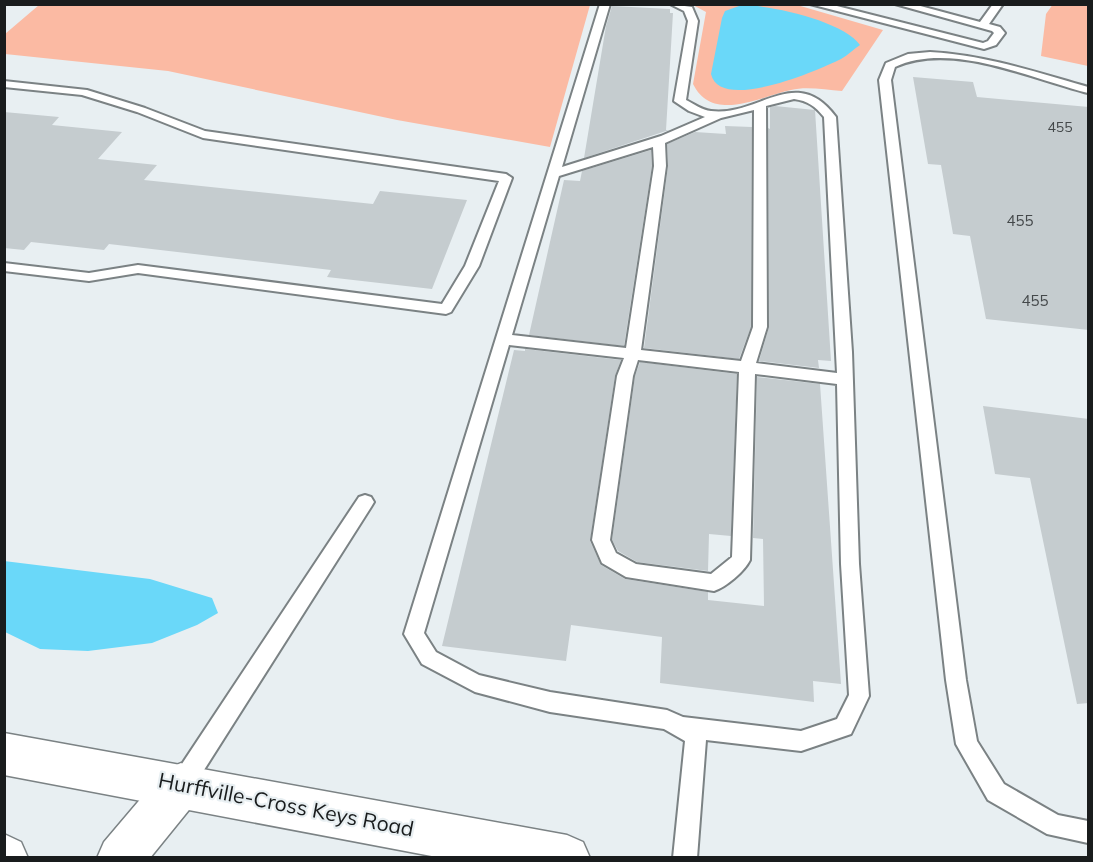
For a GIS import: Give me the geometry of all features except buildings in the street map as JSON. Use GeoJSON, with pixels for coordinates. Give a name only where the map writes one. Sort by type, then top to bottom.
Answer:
{"type":"FeatureCollection","features":[{"type":"Feature","properties":{"kind":"main road","name":"Hurffville-Cross Keys Road"},"geometry":{"type":"LineString","coordinates":[[4,754],[567,858]]}},
{"type":"Feature","properties":{"kind":"main road"},"geometry":{"type":"LineString","coordinates":[[120,858],[181,785]]}},
{"type":"Feature","properties":{"kind":"lane"},"geometry":{"type":"LineString","coordinates":[[554,174],[659,141],[717,116],[760,106],[795,94],[809,97],[823,105],[831,117],[845,379],[850,564],[859,696],[844,727],[801,741],[684,727],[651,717],[550,702],[476,682],[429,658],[414,634],[605,4]]}},
{"type":"Feature","properties":{"kind":"lane"},"geometry":{"type":"LineString","coordinates":[[675,4],[688,9],[693,21],[680,101],[699,112],[717,116]]}},
{"type":"Feature","properties":{"kind":"lane"},"geometry":{"type":"LineString","coordinates":[[815,4],[989,46],[1000,33],[996,29],[927,8],[900,4]]}},
{"type":"Feature","properties":{"kind":"lane"},"geometry":{"type":"LineString","coordinates":[[982,26],[998,4]]}},
{"type":"Feature","properties":{"kind":"lane"},"geometry":{"type":"LineString","coordinates":[[1089,90],[964,57],[936,54],[910,57],[890,65],[885,80],[956,680],[967,744],[996,792],[1054,826],[1089,832]]}},
{"type":"Feature","properties":{"kind":"lane"},"geometry":{"type":"LineString","coordinates":[[4,84],[82,92],[141,110],[202,134],[506,178],[472,266],[446,309],[138,269],[89,277],[4,267]]}},
{"type":"Feature","properties":{"kind":"lane"},"geometry":{"type":"LineString","coordinates":[[659,141],[660,166],[633,354],[625,376],[600,540],[609,558],[633,571],[714,583],[741,560],[747,368],[760,327],[760,106]]}},
{"type":"Feature","properties":{"kind":"lane"},"geometry":{"type":"LineString","coordinates":[[504,339],[845,379]]}},
{"type":"Feature","properties":{"kind":"lane"},"geometry":{"type":"LineString","coordinates":[[181,785],[365,502]]}},
{"type":"Feature","properties":{"kind":"lane"},"geometry":{"type":"LineString","coordinates":[[684,727],[693,734],[697,743],[685,858]]}},
{"type":"Feature","properties":{"kind":"shaded area"},"geometry":{"type":"Polygon","coordinates":[[[1053,4],[1088,5],[1088,66],[1041,56],[1046,14],[1053,4]]]}},
{"type":"Feature","properties":{"kind":"shaded area"},"geometry":{"type":"Polygon","coordinates":[[[39,5],[590,5],[550,147],[397,120],[168,71],[5,54],[5,34],[39,5]]]}},
{"type":"Feature","properties":{"kind":"shaded area"},"geometry":{"type":"Polygon","coordinates":[[[693,5],[797,5],[883,30],[842,91],[797,89],[752,101],[725,105],[713,103],[702,96],[693,84],[706,12],[693,5]]]}},
{"type":"Feature","properties":{"kind":"water"},"geometry":{"type":"Polygon","coordinates":[[[742,5],[806,16],[839,29],[860,45],[844,57],[793,79],[750,89],[732,90],[718,85],[711,74],[725,11],[742,5]]]}},
{"type":"Feature","properties":{"kind":"water"},"geometry":{"type":"Polygon","coordinates":[[[4,561],[150,579],[212,598],[218,613],[197,625],[152,643],[88,651],[40,649],[5,632],[4,561]]]}}]}
